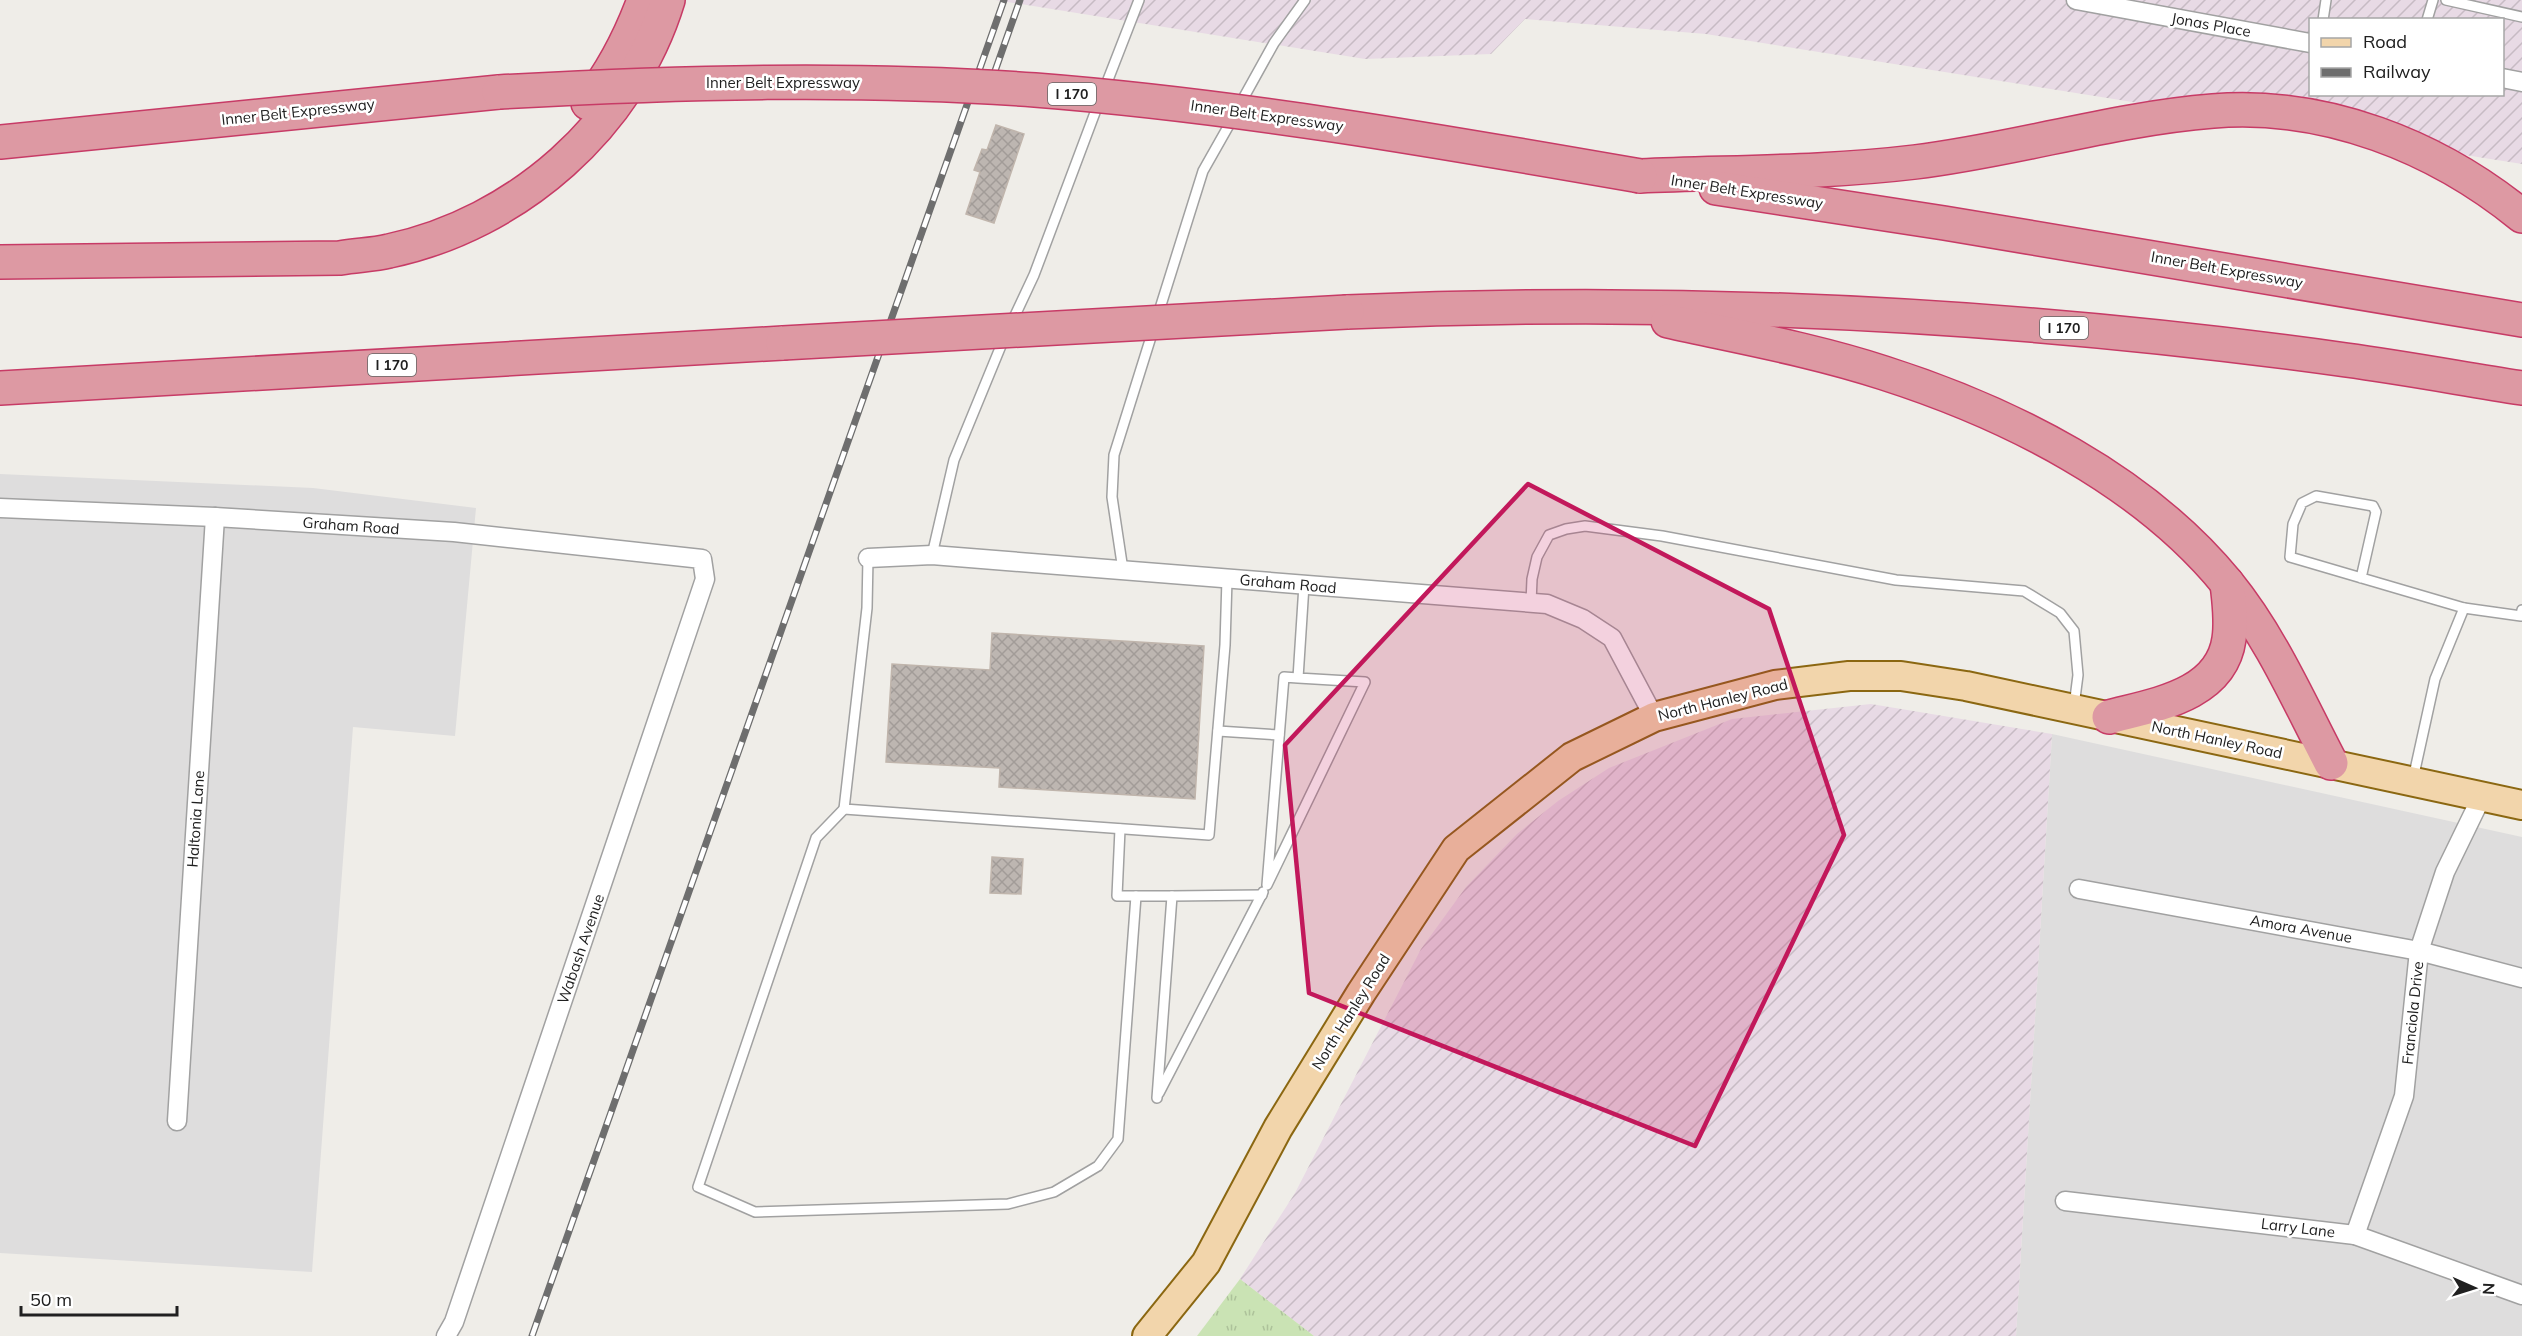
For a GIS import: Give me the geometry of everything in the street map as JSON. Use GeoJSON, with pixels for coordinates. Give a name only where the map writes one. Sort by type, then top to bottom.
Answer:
{"type":"FeatureCollection","features":[{"type":"Feature","properties":{"kind":"highway"},"geometry":{"type":"LineString","coordinates":[[0,240],[338,236],[388,229],[432,216],[471,199],[512,174],[556,138],[578,116],[606,80],[632,32],[644,0]]}},
{"type":"Feature","properties":{"kind":"highway"},"geometry":{"type":"LineString","coordinates":[[0,262],[339,258],[389,251],[435,238],[481,218],[519,197],[555,170],[588,138],[610,112],[644,62],[668,0]]}},
{"type":"Feature","properties":{"kind":"highway","name":"Inner Belt Expressway"},"geometry":{"type":"LineString","coordinates":[[9,140],[500,92],[650,84],[881,83],[1034,90],[1187,105],[1328,123],[1640,176],[1923,219],[2522,320]]}},
{"type":"Feature","properties":{"kind":"highway"},"geometry":{"type":"LineString","coordinates":[[1640,176],[1914,162],[1992,150],[2140,120],[2214,111],[2260,111],[2336,122],[2405,144],[2473,179],[2522,216]]}},
{"type":"Feature","properties":{"kind":"highway"},"geometry":{"type":"LineString","coordinates":[[1602,307],[1817,354],[1883,372],[1956,398],[2027,432],[2093,469],[2143,501],[2186,538],[2227,583],[2253,618],[2280,663],[2331,764]]}},
{"type":"Feature","properties":{"kind":"highway","name":"I 170"},"geometry":{"type":"LineString","coordinates":[[0,388],[1370,311],[1602,307],[1819,311],[2050,327],[2198,341],[2347,360],[2522,388]]}},
{"type":"Feature","properties":{"kind":"highway"},"geometry":{"type":"LineString","coordinates":[[2109,717],[2165,702],[2189,692],[2215,671],[2224,657],[2229,642],[2231,624],[2227,583]]}},
{"type":"Feature","properties":{"kind":"main road","name":"North Hanley Road"},"geometry":{"type":"LineString","coordinates":[[1148,1336],[1206,1263],[1284,1119],[1361,993],[1456,849],[1572,757],[1654,717],[1775,685],[1849,676],[1901,676],[1966,686],[2522,805]]}},
{"type":"Feature","properties":{"kind":"street","name":"Jonas Place"},"geometry":{"type":"LineString","coordinates":[[2076,0],[2309,43]]}},
{"type":"Feature","properties":{"kind":"street"},"geometry":{"type":"LineString","coordinates":[[2504,78],[2522,82]]}},
{"type":"Feature","properties":{"kind":"street","name":"Graham Road"},"geometry":{"type":"LineString","coordinates":[[0,508],[215,517],[453,532],[702,559]]}},
{"type":"Feature","properties":{"kind":"street","name":"Haltonia Lane"},"geometry":{"type":"LineString","coordinates":[[177,1121],[215,517]]}},
{"type":"Feature","properties":{"kind":"street","name":"Graham Road"},"geometry":{"type":"LineString","coordinates":[[868,558],[932,555],[1547,604],[1583,619],[1612,638],[1654,717]]}},
{"type":"Feature","properties":{"kind":"street","name":"Wabash Avenue"},"geometry":{"type":"LineString","coordinates":[[446,1336],[454,1322],[705,579],[702,559]]}},
{"type":"Feature","properties":{"kind":"street","name":"Franciola Drive"},"geometry":{"type":"LineString","coordinates":[[2355,1235],[2404,1096],[2419,951],[2445,872],[2482,796]]}},
{"type":"Feature","properties":{"kind":"street","name":"Amora Avenue"},"geometry":{"type":"LineString","coordinates":[[2079,889],[2419,951],[2522,978]]}},
{"type":"Feature","properties":{"kind":"street","name":"Larry Lane"},"geometry":{"type":"LineString","coordinates":[[2066,1201],[2355,1235],[2522,1295]]}},
{"type":"Feature","properties":{"kind":"lane"},"geometry":{"type":"LineString","coordinates":[[932,555],[954,460],[990,370],[1034,275],[1139,0]]}},
{"type":"Feature","properties":{"kind":"lane"},"geometry":{"type":"LineString","coordinates":[[1123,570],[1112,497],[1114,455],[1203,171],[1274,43],[1305,0]]}},
{"type":"Feature","properties":{"kind":"lane"},"geometry":{"type":"LineString","coordinates":[[2323,18],[2326,0]]}},
{"type":"Feature","properties":{"kind":"lane"},"geometry":{"type":"LineString","coordinates":[[2428,18],[2433,0]]}},
{"type":"Feature","properties":{"kind":"lane"},"geometry":{"type":"LineString","coordinates":[[2446,0],[2522,17]]}},
{"type":"Feature","properties":{"kind":"lane"},"geometry":{"type":"LineString","coordinates":[[2361,578],[2376,512],[2373,506],[2316,496],[2302,503],[2293,524],[2290,557],[2361,578],[2464,608],[2521,616],[2522,610]]}},
{"type":"Feature","properties":{"kind":"lane"},"geometry":{"type":"LineString","coordinates":[[1531,603],[1532,579],[1537,557],[1549,535],[1585,526],[1662,536],[1811,566],[1896,580],[2024,591],[2060,613],[2074,631],[2078,675],[2073,709]]}},
{"type":"Feature","properties":{"kind":"lane"},"geometry":{"type":"LineString","coordinates":[[868,558],[867,608],[844,809],[816,838],[698,1186],[755,1212],[1008,1204],[1054,1192],[1098,1167],[1118,1139],[1136,896]]}},
{"type":"Feature","properties":{"kind":"lane"},"geometry":{"type":"LineString","coordinates":[[844,809],[1209,835],[1227,579]]}},
{"type":"Feature","properties":{"kind":"lane"},"geometry":{"type":"LineString","coordinates":[[1298,678],[1304,585]]}},
{"type":"Feature","properties":{"kind":"lane"},"geometry":{"type":"LineString","coordinates":[[2413,781],[2435,679],[2464,608]]}},
{"type":"Feature","properties":{"kind":"lane"},"geometry":{"type":"LineString","coordinates":[[1172,896],[1157,1098],[1267,885],[1365,682],[1284,677],[1267,885]]}},
{"type":"Feature","properties":{"kind":"lane"},"geometry":{"type":"LineString","coordinates":[[1218,731],[1279,735]]}},
{"type":"Feature","properties":{"kind":"lane"},"geometry":{"type":"LineString","coordinates":[[1120,829],[1117,896],[1262,895]]}},
{"type":"Feature","properties":{"kind":"highlighted area"},"geometry":{"type":"Polygon","coordinates":[[[1528,484],[1769,609],[1844,835],[1695,1146],[1309,993],[1285,745],[1528,484]]]}},
{"type":"Feature","properties":{"kind":"shaded area"},"geometry":{"type":"Polygon","coordinates":[[[995,0],[2522,0],[2522,164],[1706,34],[1525,19],[1491,54],[1365,59],[995,0]]]}},
{"type":"Feature","properties":{"kind":"shaded area"},"geometry":{"type":"Polygon","coordinates":[[[0,474],[313,488],[476,508],[455,736],[353,727],[312,1272],[0,1253],[0,474]]]}},
{"type":"Feature","properties":{"kind":"shaded area"},"geometry":{"type":"Polygon","coordinates":[[[1871,704],[2052,734],[2016,1336],[1314,1336],[1240,1279],[1295,1193],[1421,949],[1466,887],[1517,834],[1558,801],[1609,768],[1732,719],[1871,704]]]}},
{"type":"Feature","properties":{"kind":"shaded area"},"geometry":{"type":"Polygon","coordinates":[[[2052,734],[2522,837],[2522,1336],[2016,1336],[2052,734]]]}},
{"type":"Feature","properties":{"kind":"green space"},"geometry":{"type":"Polygon","coordinates":[[[1240,1279],[1314,1336],[1197,1336],[1240,1279]]]}},
{"type":"Feature","properties":{"kind":"building"},"geometry":{"type":"Polygon","coordinates":[[[996,125],[1024,134],[994,223],[966,214],[980,172],[974,170],[982,149],[987,150],[996,125]]]}},
{"type":"Feature","properties":{"kind":"building"},"geometry":{"type":"Polygon","coordinates":[[[992,633],[1204,646],[1195,799],[999,787],[1000,768],[886,762],[892,664],[990,670],[992,633]]]}},
{"type":"Feature","properties":{"kind":"building"},"geometry":{"type":"Polygon","coordinates":[[[992,857],[1023,859],[1021,894],[990,893],[992,857]]]}},
{"type":"Feature","properties":{"kind":"railway"},"geometry":{"type":"LineString","coordinates":[[532,1336],[1004,0]]}},
{"type":"Feature","properties":{"kind":"railway"},"geometry":{"type":"LineString","coordinates":[[995,71],[1020,0]]}}]}
